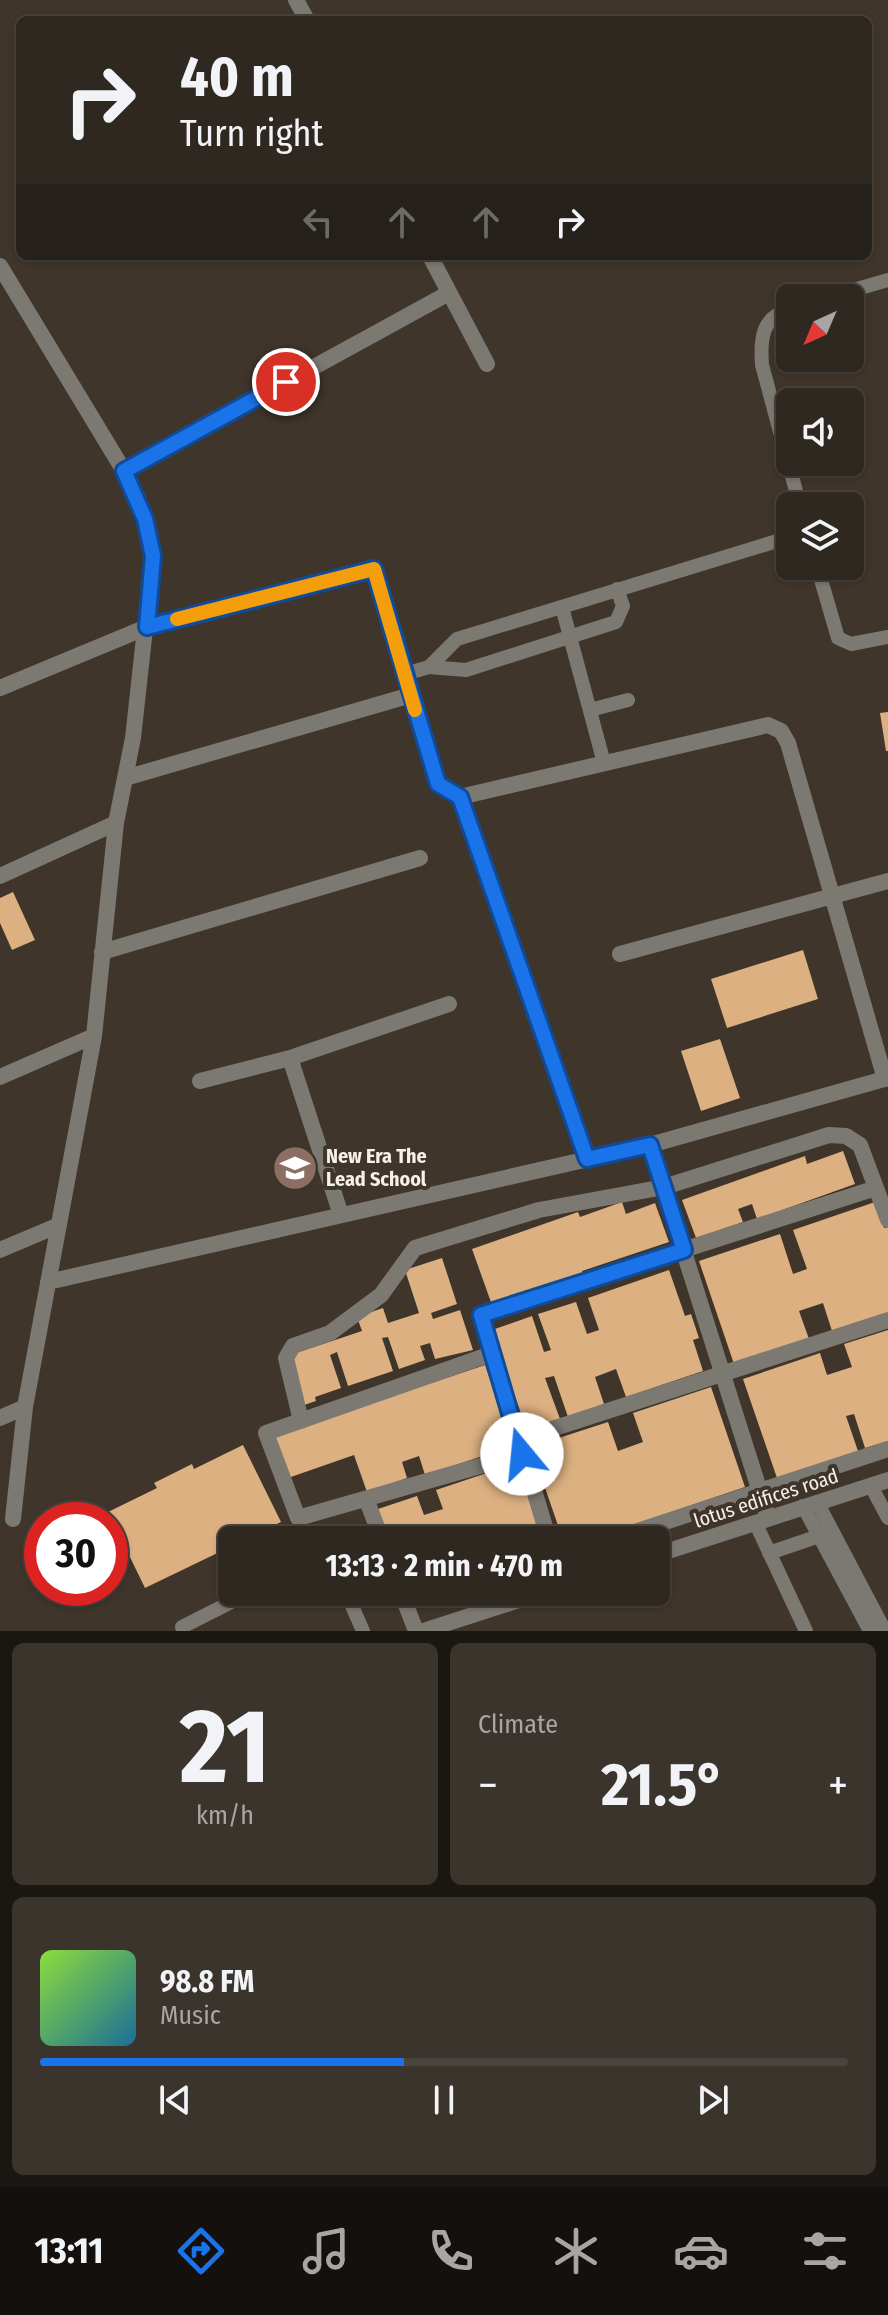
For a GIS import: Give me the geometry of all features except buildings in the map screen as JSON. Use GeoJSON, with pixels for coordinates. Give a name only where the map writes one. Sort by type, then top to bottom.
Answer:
{"type":"FeatureCollection","features":[{"type":"Feature","properties":{"kind":"street"},"geometry":{"type":"LineString","coordinates":[[432,260],[487,364]]}},
{"type":"Feature","properties":{"kind":"street"},"geometry":{"type":"LineString","coordinates":[[0,266],[124,471],[145,519],[153,556],[147,627],[116,823],[94,1036],[25,1407],[13,1519]]}},
{"type":"Feature","properties":{"kind":"street"},"geometry":{"type":"LineString","coordinates":[[124,471],[449,293]]}},
{"type":"Feature","properties":{"kind":"street"},"geometry":{"type":"LineString","coordinates":[[0,688],[147,627],[374,569],[438,784],[460,797],[587,1159]]}},
{"type":"Feature","properties":{"kind":"street"},"geometry":{"type":"LineString","coordinates":[[125,778],[411,695]]}},
{"type":"Feature","properties":{"kind":"street"},"geometry":{"type":"LineString","coordinates":[[48,1282],[650,1145],[886,1079],[788,743],[781,731],[768,725],[460,797]]}},
{"type":"Feature","properties":{"kind":"street"},"geometry":{"type":"LineString","coordinates":[[0,876],[116,823]]}},
{"type":"Feature","properties":{"kind":"street"},"geometry":{"type":"LineString","coordinates":[[102,952],[420,858]]}},
{"type":"Feature","properties":{"kind":"street"},"geometry":{"type":"LineString","coordinates":[[620,954],[888,881]]}},
{"type":"Feature","properties":{"kind":"street"},"geometry":{"type":"LineString","coordinates":[[200,1081],[290,1058],[449,1004]]}},
{"type":"Feature","properties":{"kind":"street"},"geometry":{"type":"LineString","coordinates":[[0,1077],[94,1036]]}},
{"type":"Feature","properties":{"kind":"street"},"geometry":{"type":"LineString","coordinates":[[290,1058],[341,1215]]}},
{"type":"Feature","properties":{"kind":"street"},"geometry":{"type":"LineString","coordinates":[[301,1421],[286,1358],[293,1346],[330,1333],[381,1295],[415,1248],[539,1210],[664,1187],[829,1135],[846,1136],[860,1145],[888,1220]]}},
{"type":"Feature","properties":{"kind":"street"},"geometry":{"type":"LineString","coordinates":[[650,1145],[760,1492],[761,1519]]}},
{"type":"Feature","properties":{"kind":"street"},"geometry":{"type":"LineString","coordinates":[[545,1526],[481,1315],[876,1188]]}},
{"type":"Feature","properties":{"kind":"street"},"geometry":{"type":"LineString","coordinates":[[0,1250],[59,1225]]}},
{"type":"Feature","properties":{"kind":"street"},"geometry":{"type":"LineString","coordinates":[[491,1354],[266,1433],[298,1518],[367,1501],[722,1372],[888,1320]]}},
{"type":"Feature","properties":{"kind":"street"},"geometry":{"type":"LineString","coordinates":[[0,1418],[25,1407]]}},
{"type":"Feature","properties":{"kind":"street"},"geometry":{"type":"LineString","coordinates":[[654,1526],[888,1449]]}},
{"type":"Feature","properties":{"kind":"street","name":"lotus edifices road"},"geometry":{"type":"LineString","coordinates":[[670,1550],[888,1480]]}},
{"type":"Feature","properties":{"kind":"street"},"geometry":{"type":"LineString","coordinates":[[367,1501],[377,1526]]}},
{"type":"Feature","properties":{"kind":"street"},"geometry":{"type":"LineString","coordinates":[[406,1606],[416,1631]]}},
{"type":"Feature","properties":{"kind":"street"},"geometry":{"type":"LineString","coordinates":[[423,1631],[501,1606]]}},
{"type":"Feature","properties":{"kind":"lane"},"geometry":{"type":"LineString","coordinates":[[864,287],[888,280]]}},
{"type":"Feature","properties":{"kind":"lane"},"geometry":{"type":"LineString","coordinates":[[776,313],[765,326],[760,343],[762,365],[796,492]]}},
{"type":"Feature","properties":{"kind":"lane"},"geometry":{"type":"LineString","coordinates":[[429,667],[457,639],[776,541]]}},
{"type":"Feature","properties":{"kind":"lane"},"geometry":{"type":"LineString","coordinates":[[821,580],[838,638],[843,643],[888,637]]}},
{"type":"Feature","properties":{"kind":"lane"},"geometry":{"type":"LineString","coordinates":[[405,674],[429,667],[466,670],[616,622],[623,606],[617,589]]}},
{"type":"Feature","properties":{"kind":"lane"},"geometry":{"type":"LineString","coordinates":[[562,607],[604,763]]}},
{"type":"Feature","properties":{"kind":"lane"},"geometry":{"type":"LineString","coordinates":[[590,710],[628,700]]}},
{"type":"Feature","properties":{"kind":"lane"},"geometry":{"type":"LineString","coordinates":[[871,1486],[888,1518]]}},
{"type":"Feature","properties":{"kind":"lane"},"geometry":{"type":"LineString","coordinates":[[810,1504],[819,1536],[870,1631]]}},
{"type":"Feature","properties":{"kind":"lane"},"geometry":{"type":"LineString","coordinates":[[810,1504],[885,1631]]}},
{"type":"Feature","properties":{"kind":"lane"},"geometry":{"type":"LineString","coordinates":[[761,1519],[769,1553],[806,1631]]}},
{"type":"Feature","properties":{"kind":"lane"},"geometry":{"type":"LineString","coordinates":[[769,1553],[819,1536]]}},
{"type":"Feature","properties":{"kind":"lane"},"geometry":{"type":"LineString","coordinates":[[183,1630],[226,1606]]}},
{"type":"Feature","properties":{"kind":"lane"},"geometry":{"type":"LineString","coordinates":[[352,1606],[363,1631]]}},
{"type":"Feature","properties":{"kind":"slow traffic"},"geometry":{"type":"LineString","coordinates":[[177,619],[374,569],[415,710]]}},
{"type":"Feature","properties":{"kind":"place","name":"New Era The Lead School"},"geometry":{"type":"Point","coordinates":[295,1168]}},
{"type":"Feature","properties":{"kind":"route"},"geometry":{"type":"LineString","coordinates":[[286,382],[124,471],[145,519],[153,556],[147,627],[374,569],[438,784],[449,794],[460,797],[587,1159],[650,1145],[684,1250],[481,1315],[522,1454]]}}]}
